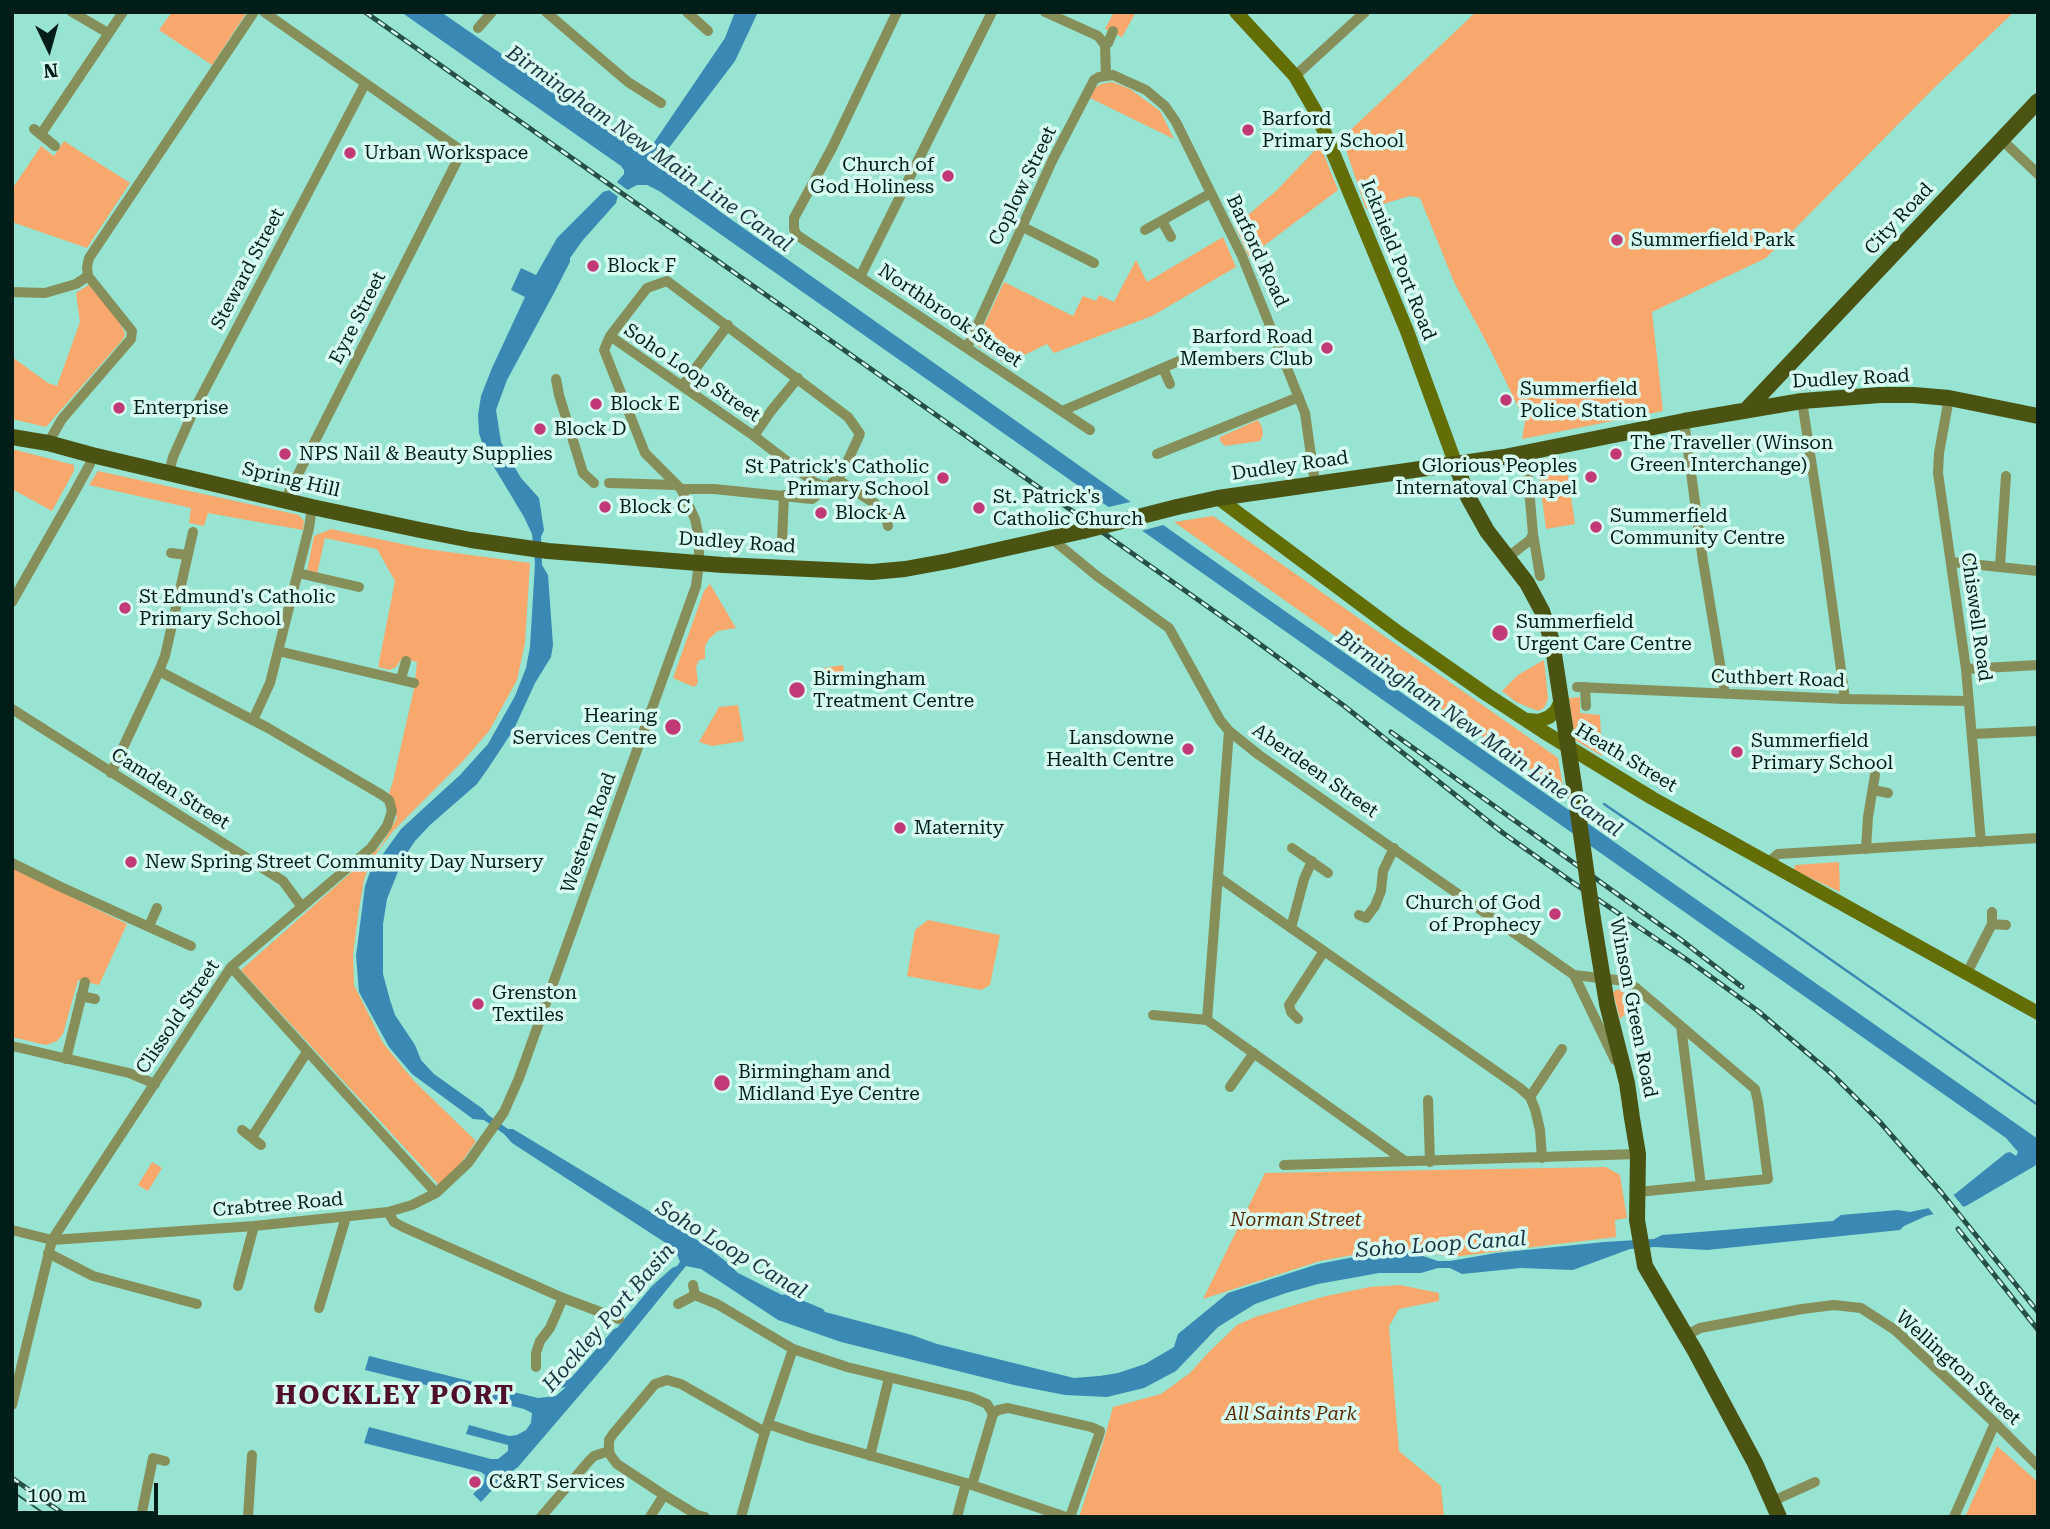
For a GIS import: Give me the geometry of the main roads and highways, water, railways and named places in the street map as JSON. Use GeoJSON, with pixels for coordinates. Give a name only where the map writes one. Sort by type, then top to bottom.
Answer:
{"type":"FeatureCollection","features":[{"type":"Feature","properties":{"kind":"main road","name":"Icknield Port Road"},"geometry":{"type":"LineString","coordinates":[[1236,12],[1295,76],[1317,114],[1407,331],[1456,465]]}},
{"type":"Feature","properties":{"kind":"main road","name":"City Road"},"geometry":{"type":"LineString","coordinates":[[1747,409],[2038,101]]}},
{"type":"Feature","properties":{"kind":"main road"},"geometry":{"type":"LineString","coordinates":[[1790,365],[1785,383],[1794,402]]}},
{"type":"Feature","properties":{"kind":"main road","name":"Dudley Road"},"geometry":{"type":"LineString","coordinates":[[548,551],[699,563],[872,572],[905,569],[1054,538],[1218,498],[1456,465],[1794,402],[1880,395],[1949,398],[2037,415]]}},
{"type":"Feature","properties":{"kind":"main road","name":"Spring Hill"},"geometry":{"type":"LineString","coordinates":[[12,428],[48,443]]}},
{"type":"Feature","properties":{"kind":"main road","name":"Spring Hill"},"geometry":{"type":"LineString","coordinates":[[12,437],[48,443],[312,507],[471,540],[548,551]]}},
{"type":"Feature","properties":{"kind":"main road","name":"Winson Green Road"},"geometry":{"type":"LineString","coordinates":[[1456,465],[1468,497],[1487,531],[1527,583],[1542,611],[1552,641],[1602,979],[1627,1083],[1638,1154],[1637,1220],[1644,1263],[1755,1463],[1779,1517]]}},
{"type":"Feature","properties":{"kind":"main road","name":"Heath Street"},"geometry":{"type":"LineString","coordinates":[[1218,498],[1399,633],[1486,694],[1568,746],[1653,798],[2038,1013]]}},
{"type":"Feature","properties":{"kind":"main road"},"geometry":{"type":"LineString","coordinates":[[1528,720],[1539,721],[1549,717],[1561,701]]}},
{"type":"Feature","properties":{"kind":"water","name":"Birmingham New Main Line Canal"},"geometry":{"type":"Polygon","coordinates":[[[401,12],[441,12],[643,152],[651,147],[725,38],[735,12],[758,12],[735,61],[659,161],[660,165],[722,213],[1282,609],[2038,1139],[2038,1164],[1966,1206],[1926,1216],[1900,1230],[1707,1250],[1655,1247],[1630,1249],[1573,1270],[1521,1268],[1462,1274],[1450,1268],[1438,1268],[1421,1273],[1379,1273],[1318,1284],[1255,1304],[1218,1327],[1176,1371],[1144,1388],[1107,1397],[1065,1395],[1014,1385],[841,1342],[778,1320],[701,1269],[686,1266],[518,1467],[504,1477],[481,1502],[473,1494],[484,1483],[485,1475],[481,1472],[364,1443],[369,1427],[498,1459],[508,1451],[508,1445],[466,1434],[469,1425],[509,1436],[517,1435],[531,1423],[532,1413],[365,1370],[369,1356],[538,1398],[556,1396],[566,1387],[549,1390],[547,1384],[571,1378],[652,1286],[680,1262],[675,1249],[512,1143],[484,1120],[473,1119],[412,1074],[389,1047],[359,992],[356,956],[365,886],[370,872],[401,829],[460,775],[488,744],[515,696],[526,668],[530,647],[535,563],[532,534],[485,452],[479,433],[481,396],[525,297],[511,290],[521,268],[536,275],[557,238],[624,174],[621,166],[401,12]],[[637,185],[618,195],[616,203],[570,258],[507,380],[496,410],[501,442],[521,478],[539,498],[544,530],[541,537],[542,565],[548,575],[553,645],[551,657],[535,683],[514,729],[489,767],[477,784],[415,841],[403,859],[387,899],[383,924],[383,974],[395,1015],[415,1045],[421,1060],[434,1074],[488,1115],[702,1243],[738,1273],[782,1295],[787,1294],[825,1312],[937,1344],[1074,1378],[1118,1373],[1145,1364],[1174,1347],[1178,1334],[1228,1293],[1318,1264],[1395,1252],[1411,1252],[1438,1261],[1450,1261],[1496,1253],[1654,1239],[1662,1235],[1833,1221],[1841,1215],[1898,1210],[1910,1212],[1929,1208],[1955,1194],[2006,1153],[2010,1152],[2016,1156],[2018,1152],[2006,1138],[647,185],[637,185]]]}},
{"type":"Feature","properties":{"kind":"waterway","name":"Birmingham New Main Line Canal"},"geometry":{"type":"LineString","coordinates":[[1604,804],[2038,1105]]}},
{"type":"Feature","properties":{"kind":"tram line"},"geometry":{"type":"LineString","coordinates":[[12,1491],[49,1517]]}},
{"type":"Feature","properties":{"kind":"railway"},"geometry":{"type":"LineString","coordinates":[[365,12],[1238,628],[1343,705],[1503,833],[1758,1011],[1832,1074],[1879,1121],[1941,1192],[2038,1312]]}},
{"type":"Feature","properties":{"kind":"railway"},"geometry":{"type":"LineString","coordinates":[[1391,732],[1680,939],[1742,987]]}},
{"type":"Feature","properties":{"kind":"railway"},"geometry":{"type":"LineString","coordinates":[[1958,1229],[2038,1330]]}},
{"type":"Feature","properties":{"kind":"railway"},"geometry":{"type":"LineString","coordinates":[[12,1478],[68,1517]]}},
{"type":"Feature","properties":{"kind":"place","name":"Barford Primary School"},"geometry":{"type":"Point","coordinates":[1248,130]}},
{"type":"Feature","properties":{"kind":"place","name":"Urban Workspace"},"geometry":{"type":"Point","coordinates":[350,153]}},
{"type":"Feature","properties":{"kind":"place","name":"Church of God Holiness"},"geometry":{"type":"Point","coordinates":[948,176]}},
{"type":"Feature","properties":{"kind":"place","name":"Summerfield Park"},"geometry":{"type":"Point","coordinates":[1617,240]}},
{"type":"Feature","properties":{"kind":"place","name":"Block F"},"geometry":{"type":"Point","coordinates":[593,266]}},
{"type":"Feature","properties":{"kind":"place","name":"Barford Road Members Club"},"geometry":{"type":"Point","coordinates":[1327,348]}},
{"type":"Feature","properties":{"kind":"place","name":"Summerfield Police Station"},"geometry":{"type":"Point","coordinates":[1506,400]}},
{"type":"Feature","properties":{"kind":"place","name":"Block E"},"geometry":{"type":"Point","coordinates":[596,404]}},
{"type":"Feature","properties":{"kind":"place","name":"Enterprise"},"geometry":{"type":"Point","coordinates":[119,408]}},
{"type":"Feature","properties":{"kind":"place","name":"Block D"},"geometry":{"type":"Point","coordinates":[540,429]}},
{"type":"Feature","properties":{"kind":"place","name":"NPS Nail & Beauty Supplies"},"geometry":{"type":"Point","coordinates":[285,454]}},
{"type":"Feature","properties":{"kind":"place","name":"The Traveller (Winson Green Interchange)"},"geometry":{"type":"Point","coordinates":[1616,454]}},
{"type":"Feature","properties":{"kind":"place","name":"Glorious Peoples Internatoval Chapel"},"geometry":{"type":"Point","coordinates":[1591,477]}},
{"type":"Feature","properties":{"kind":"place","name":"St Patrick's Catholic Primary School"},"geometry":{"type":"Point","coordinates":[943,478]}},
{"type":"Feature","properties":{"kind":"place","name":"Block C"},"geometry":{"type":"Point","coordinates":[605,507]}},
{"type":"Feature","properties":{"kind":"place","name":"St. Patrick's Catholic Church"},"geometry":{"type":"Point","coordinates":[979,508]}},
{"type":"Feature","properties":{"kind":"place","name":"Block A"},"geometry":{"type":"Point","coordinates":[821,513]}},
{"type":"Feature","properties":{"kind":"place","name":"Summerfield Community Centre"},"geometry":{"type":"Point","coordinates":[1596,527]}},
{"type":"Feature","properties":{"kind":"place","name":"St Edmund's Catholic Primary School"},"geometry":{"type":"Point","coordinates":[125,608]}},
{"type":"Feature","properties":{"kind":"place","name":"Summerfield Urgent Care Centre"},"geometry":{"type":"Point","coordinates":[1500,633]}},
{"type":"Feature","properties":{"kind":"place","name":"Birmingham Treatment Centre"},"geometry":{"type":"Point","coordinates":[797,690]}},
{"type":"Feature","properties":{"kind":"place","name":"Hearing Services Centre"},"geometry":{"type":"Point","coordinates":[673,727]}},
{"type":"Feature","properties":{"kind":"place","name":"Lansdowne Health Centre"},"geometry":{"type":"Point","coordinates":[1188,749]}},
{"type":"Feature","properties":{"kind":"place","name":"Summerfield Primary School"},"geometry":{"type":"Point","coordinates":[1737,752]}},
{"type":"Feature","properties":{"kind":"place","name":"Maternity"},"geometry":{"type":"Point","coordinates":[900,828]}},
{"type":"Feature","properties":{"kind":"place","name":"New Spring Street Community Day Nursery"},"geometry":{"type":"Point","coordinates":[131,862]}},
{"type":"Feature","properties":{"kind":"place","name":"Church of God of Prophecy"},"geometry":{"type":"Point","coordinates":[1555,914]}},
{"type":"Feature","properties":{"kind":"place","name":"Grenston Textiles"},"geometry":{"type":"Point","coordinates":[478,1004]}},
{"type":"Feature","properties":{"kind":"place","name":"Birmingham and Midland Eye Centre"},"geometry":{"type":"Point","coordinates":[722,1083]}},
{"type":"Feature","properties":{"kind":"place","name":"C&RT Services"},"geometry":{"type":"Point","coordinates":[475,1482]}},
{"type":"Feature","properties":{"kind":"district","name":"HOCKLEY PORT"},"geometry":{"type":"Point","coordinates":[395,1396]}},
{"type":"Feature","properties":{"kind":"park label","name":"Norman Street"},"geometry":{"type":"Point","coordinates":[1296,1220]}},
{"type":"Feature","properties":{"kind":"park label","name":"All Saints Park"},"geometry":{"type":"Point","coordinates":[1291,1414]}},
{"type":"Feature","properties":{"kind":"water label","name":"Soho Loop Canal"},"geometry":{"type":"Point","coordinates":[1441,1245]}},
{"type":"Feature","properties":{"kind":"water label","name":"Soho Loop Canal"},"geometry":{"type":"Point","coordinates":[731,1250]}},
{"type":"Feature","properties":{"kind":"water label","name":"Hockley Port Basin"},"geometry":{"type":"Point","coordinates":[609,1318]}}]}
